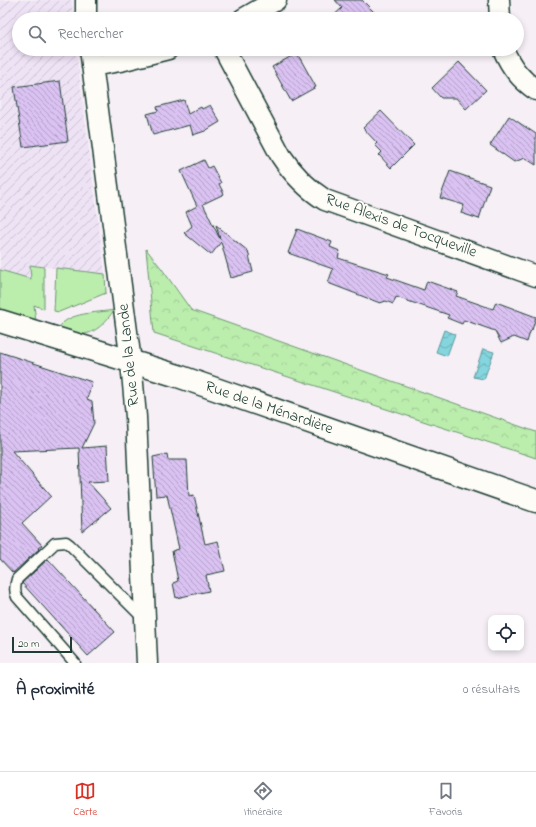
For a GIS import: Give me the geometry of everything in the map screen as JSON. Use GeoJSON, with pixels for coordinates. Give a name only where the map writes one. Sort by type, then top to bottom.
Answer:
{"type":"FeatureCollection","features":[{"type":"Feature","properties":{"kind":"main road","name":"Rue de la Ménardière"},"geometry":{"type":"LineString","coordinates":[[0,321],[178,376],[536,501]]}},
{"type":"Feature","properties":{"kind":"street"},"geometry":{"type":"LineString","coordinates":[[86,0],[86,12]]}},
{"type":"Feature","properties":{"kind":"street"},"geometry":{"type":"LineString","coordinates":[[255,12],[276,0]]}},
{"type":"Feature","properties":{"kind":"street"},"geometry":{"type":"LineString","coordinates":[[499,0],[500,12]]}},
{"type":"Feature","properties":{"kind":"street"},"geometry":{"type":"LineString","coordinates":[[91,58],[120,61],[140,56]]}},
{"type":"Feature","properties":{"kind":"street","name":"Rue Alexis de Tocqueville"},"geometry":{"type":"LineString","coordinates":[[228,56],[289,169],[312,192],[325,200],[536,276]]}},
{"type":"Feature","properties":{"kind":"street"},"geometry":{"type":"LineString","coordinates":[[506,56],[516,74],[525,83],[536,90]]}},
{"type":"Feature","properties":{"kind":"street","name":"Rue de la Lande"},"geometry":{"type":"LineString","coordinates":[[91,58],[131,362],[136,417],[147,663]]}},
{"type":"Feature","properties":{"kind":"lane"},"geometry":{"type":"LineString","coordinates":[[75,663],[16,594],[15,585],[17,579],[55,543],[66,542],[70,545],[145,619]]}},
{"type":"Feature","properties":{"kind":"shaded area"},"geometry":{"type":"Polygon","coordinates":[[[0,0],[72,0],[73,12],[12,12],[12,56],[77,56],[105,274],[30,265],[31,279],[0,270],[0,0]]]}},
{"type":"Feature","properties":{"kind":"green space"},"geometry":{"type":"Polygon","coordinates":[[[146,249],[191,310],[536,432],[536,458],[154,333],[146,249]]]}},
{"type":"Feature","properties":{"kind":"green space"},"geometry":{"type":"Polygon","coordinates":[[[30,265],[44,267],[44,309],[34,305],[36,322],[0,311],[0,270],[31,279],[30,265]]]}},
{"type":"Feature","properties":{"kind":"green space"},"geometry":{"type":"Polygon","coordinates":[[[56,268],[105,274],[106,293],[59,312],[54,311],[56,268]]]}},
{"type":"Feature","properties":{"kind":"green space"},"geometry":{"type":"Polygon","coordinates":[[[114,310],[99,327],[89,333],[78,334],[59,328],[63,323],[76,316],[114,310]]]}},
{"type":"Feature","properties":{"kind":"water"},"geometry":{"type":"Polygon","coordinates":[[[444,330],[455,334],[447,356],[436,352],[444,330]]]}},
{"type":"Feature","properties":{"kind":"water"},"geometry":{"type":"Polygon","coordinates":[[[483,349],[494,352],[484,379],[473,377],[483,349]]]}},
{"type":"Feature","properties":{"kind":"building"},"geometry":{"type":"Polygon","coordinates":[[[335,0],[362,0],[374,12],[338,12],[342,8],[335,0]]]}},
{"type":"Feature","properties":{"kind":"building"},"geometry":{"type":"Polygon","coordinates":[[[292,56],[299,56],[316,87],[291,101],[272,67],[292,56]]]}},
{"type":"Feature","properties":{"kind":"building"},"geometry":{"type":"Polygon","coordinates":[[[459,62],[486,90],[466,109],[456,98],[441,98],[432,88],[459,62]]]}},
{"type":"Feature","properties":{"kind":"building"},"geometry":{"type":"Polygon","coordinates":[[[60,81],[68,141],[23,147],[14,87],[60,81]]]}},
{"type":"Feature","properties":{"kind":"building"},"geometry":{"type":"Polygon","coordinates":[[[184,100],[188,114],[201,107],[202,109],[210,105],[220,122],[205,131],[193,135],[190,125],[153,135],[147,114],[158,111],[157,107],[184,100]]]}},
{"type":"Feature","properties":{"kind":"building"},"geometry":{"type":"Polygon","coordinates":[[[381,111],[414,145],[391,168],[379,155],[382,152],[375,145],[377,143],[363,128],[381,111]]]}},
{"type":"Feature","properties":{"kind":"building"},"geometry":{"type":"Polygon","coordinates":[[[509,116],[536,134],[536,165],[525,158],[514,162],[490,145],[509,116]]]}},
{"type":"Feature","properties":{"kind":"building"},"geometry":{"type":"Polygon","coordinates":[[[204,160],[208,168],[212,166],[221,183],[219,184],[224,194],[203,204],[220,239],[216,225],[248,251],[253,272],[231,278],[221,242],[211,255],[184,233],[192,226],[186,212],[197,206],[181,171],[204,160]]]}},
{"type":"Feature","properties":{"kind":"building"},"geometry":{"type":"Polygon","coordinates":[[[450,171],[490,185],[479,219],[461,213],[464,205],[440,198],[450,171]]]}},
{"type":"Feature","properties":{"kind":"building"},"geometry":{"type":"Polygon","coordinates":[[[297,229],[332,242],[330,247],[340,251],[338,258],[389,274],[387,277],[424,290],[427,281],[458,292],[456,296],[493,309],[496,302],[536,317],[527,342],[514,337],[501,343],[495,331],[464,320],[462,324],[447,318],[449,315],[396,297],[393,304],[386,301],[380,303],[328,283],[333,269],[288,253],[297,229]]]}},
{"type":"Feature","properties":{"kind":"building"},"geometry":{"type":"Polygon","coordinates":[[[0,352],[92,382],[87,399],[92,401],[94,423],[82,448],[107,446],[109,481],[88,482],[111,508],[82,532],[79,448],[12,451],[51,496],[22,523],[42,545],[13,573],[0,559],[0,352]]]}},
{"type":"Feature","properties":{"kind":"building"},"geometry":{"type":"Polygon","coordinates":[[[167,454],[168,460],[187,460],[189,496],[194,495],[205,544],[218,541],[225,571],[206,575],[209,591],[176,598],[173,583],[178,581],[172,551],[179,549],[167,495],[156,496],[153,457],[167,454]]]}},
{"type":"Feature","properties":{"kind":"building"},"geometry":{"type":"Polygon","coordinates":[[[48,559],[115,632],[88,656],[22,583],[48,559]]]}}]}
